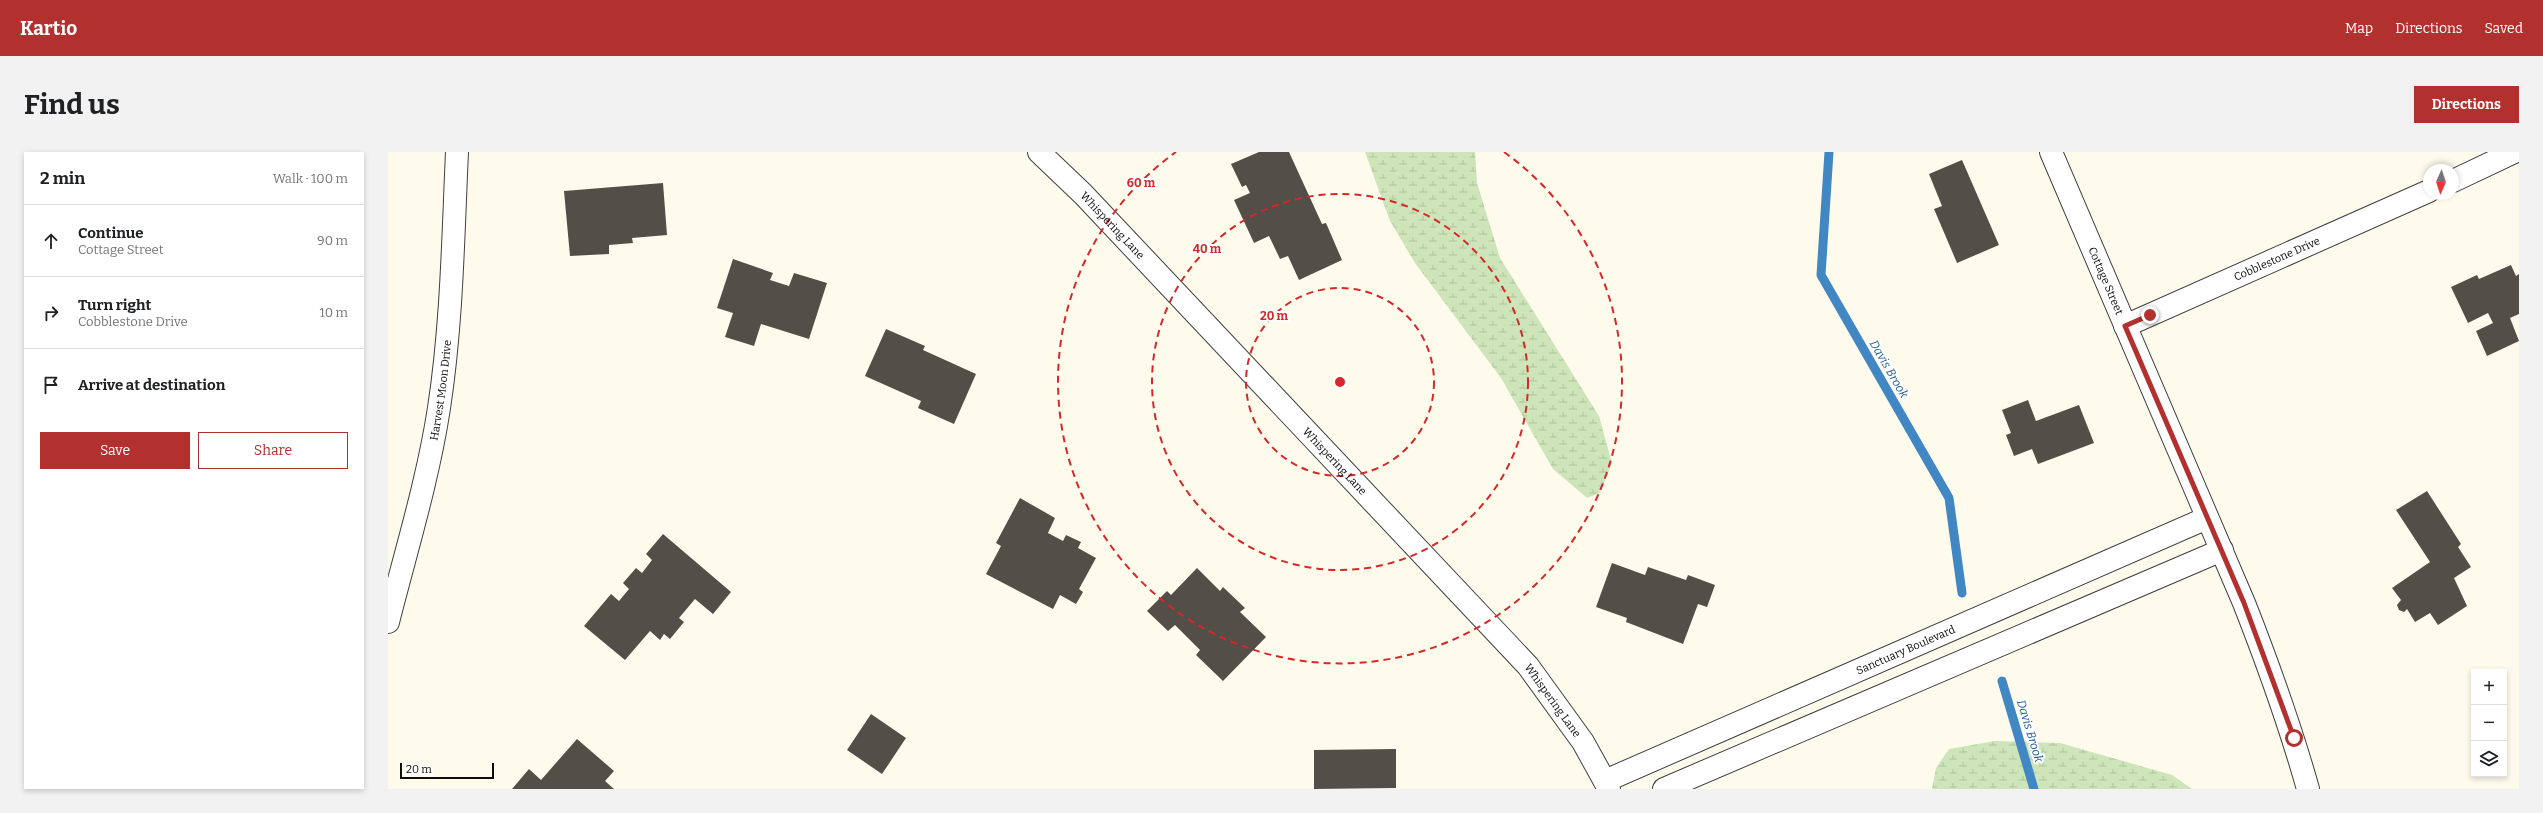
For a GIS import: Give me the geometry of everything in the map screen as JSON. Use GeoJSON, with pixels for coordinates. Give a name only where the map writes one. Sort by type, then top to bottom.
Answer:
{"type":"FeatureCollection","features":[{"type":"Feature","properties":{"kind":"street","name":"Harvest Moon Drive"},"geometry":{"type":"LineString","coordinates":[[388,622],[432,449],[439,409],[450,326],[457,152]]}},
{"type":"Feature","properties":{"kind":"street","name":"Whispering Lane"},"geometry":{"type":"LineString","coordinates":[[1039,152],[1083,194],[1528,666],[1558,705],[1607,785]]}},
{"type":"Feature","properties":{"kind":"street","name":"Cottage Street"},"geometry":{"type":"LineString","coordinates":[[2051,152],[2222,550],[2269,665],[2294,738],[2308,789]]}},
{"type":"Feature","properties":{"kind":"street"},"geometry":{"type":"LineString","coordinates":[[2459,177],[2514,152]]}},
{"type":"Feature","properties":{"kind":"street","name":"Cobblestone Drive"},"geometry":{"type":"LineString","coordinates":[[2125,326],[2423,194]]}},
{"type":"Feature","properties":{"kind":"street","name":"Sanctuary Boulevard"},"geometry":{"type":"LineString","coordinates":[[1607,785],[2207,518]]}},
{"type":"Feature","properties":{"kind":"street"},"geometry":{"type":"LineString","coordinates":[[1664,789],[2222,550]]}},
{"type":"Feature","properties":{"kind":"green space"},"geometry":{"type":"Polygon","coordinates":[[[1365,152],[1475,152],[1477,183],[1500,258],[1599,416],[1612,463],[1600,493],[1587,498],[1553,469],[1501,378],[1415,263],[1390,221],[1365,152]]]}},
{"type":"Feature","properties":{"kind":"green space"},"geometry":{"type":"Polygon","coordinates":[[[1995,741],[2060,743],[2172,775],[2192,789],[1932,789],[1936,768],[1949,749],[1995,741]]]}},
{"type":"Feature","properties":{"kind":"building"},"geometry":{"type":"Polygon","coordinates":[[[1259,152],[1289,152],[1322,224],[1326,223],[1342,260],[1299,280],[1288,256],[1280,259],[1269,236],[1254,243],[1234,200],[1250,193],[1246,185],[1242,187],[1231,164],[1259,152]]]}},
{"type":"Feature","properties":{"kind":"building"},"geometry":{"type":"Polygon","coordinates":[[[1962,160],[1999,245],[1957,263],[1934,209],[1942,206],[1929,174],[1962,160]]]}},
{"type":"Feature","properties":{"kind":"building"},"geometry":{"type":"Polygon","coordinates":[[[663,183],[667,235],[632,238],[633,243],[609,245],[609,254],[570,256],[564,191],[663,183]]]}},
{"type":"Feature","properties":{"kind":"building"},"geometry":{"type":"Polygon","coordinates":[[[733,259],[773,273],[770,280],[789,286],[794,273],[827,283],[809,339],[761,324],[754,346],[725,337],[733,313],[717,308],[733,259]]]}},
{"type":"Feature","properties":{"kind":"building"},"geometry":{"type":"Polygon","coordinates":[[[2511,265],[2516,276],[2519,274],[2519,314],[2510,318],[2519,341],[2487,356],[2476,331],[2493,323],[2488,313],[2468,323],[2451,287],[2477,275],[2479,279],[2511,265]]]}},
{"type":"Feature","properties":{"kind":"building"},"geometry":{"type":"Polygon","coordinates":[[[886,329],[925,346],[923,350],[976,374],[954,424],[918,408],[921,401],[865,376],[886,329]]]}},
{"type":"Feature","properties":{"kind":"building"},"geometry":{"type":"Polygon","coordinates":[[[2028,400],[2036,421],[2079,405],[2094,443],[2038,464],[2032,449],[2014,456],[2006,435],[2011,433],[2002,410],[2028,400]]]}},
{"type":"Feature","properties":{"kind":"building"},"geometry":{"type":"Polygon","coordinates":[[[2427,491],[2461,544],[2458,547],[2471,567],[2454,578],[2467,606],[2438,625],[2430,613],[2415,622],[2407,609],[2404,612],[2399,610],[2397,605],[2401,600],[2392,588],[2430,562],[2396,510],[2427,491]]]}},
{"type":"Feature","properties":{"kind":"building"},"geometry":{"type":"Polygon","coordinates":[[[1020,498],[1055,518],[1048,533],[1063,541],[1066,535],[1081,542],[1078,548],[1096,558],[1079,589],[1083,592],[1076,604],[1060,595],[1053,609],[986,574],[1001,546],[996,543],[1020,498]]]}},
{"type":"Feature","properties":{"kind":"building"},"geometry":{"type":"Polygon","coordinates":[[[663,534],[731,592],[713,614],[695,599],[679,618],[684,622],[670,639],[664,634],[660,640],[650,631],[625,660],[584,626],[611,594],[619,601],[629,589],[623,583],[636,568],[642,573],[652,560],[646,554],[663,534]]]}},
{"type":"Feature","properties":{"kind":"building"},"geometry":{"type":"Polygon","coordinates":[[[1612,563],[1645,575],[1648,567],[1686,580],[1688,575],[1715,585],[1707,607],[1698,604],[1683,644],[1626,622],[1627,618],[1596,607],[1612,563]]]}},
{"type":"Feature","properties":{"kind":"building"},"geometry":{"type":"Polygon","coordinates":[[[1197,568],[1220,591],[1223,587],[1245,608],[1240,612],[1266,637],[1223,681],[1196,655],[1200,650],[1175,625],[1168,631],[1147,611],[1167,591],[1171,595],[1197,568]]]}},
{"type":"Feature","properties":{"kind":"building"},"geometry":{"type":"Polygon","coordinates":[[[871,714],[906,738],[882,774],[847,750],[871,714]]]}},
{"type":"Feature","properties":{"kind":"building"},"geometry":{"type":"Polygon","coordinates":[[[577,739],[614,771],[605,781],[614,789],[512,789],[529,769],[541,780],[577,739]]]}},
{"type":"Feature","properties":{"kind":"building"},"geometry":{"type":"Polygon","coordinates":[[[1396,749],[1396,788],[1314,789],[1314,750],[1396,749]]]}},
{"type":"Feature","properties":{"kind":"waterway","name":"Davis Brook"},"geometry":{"type":"LineString","coordinates":[[1829,152],[1821,275],[1949,498],[1962,593]]}},
{"type":"Feature","properties":{"kind":"waterway","name":"Davis Brook"},"geometry":{"type":"LineString","coordinates":[[2002,681],[2034,789]]}},
{"type":"Feature","properties":{"kind":"route"},"geometry":{"type":"LineString","coordinates":[[2150,315],[2125,326],[2244,603],[2269,665],[2294,738]]}}]}
